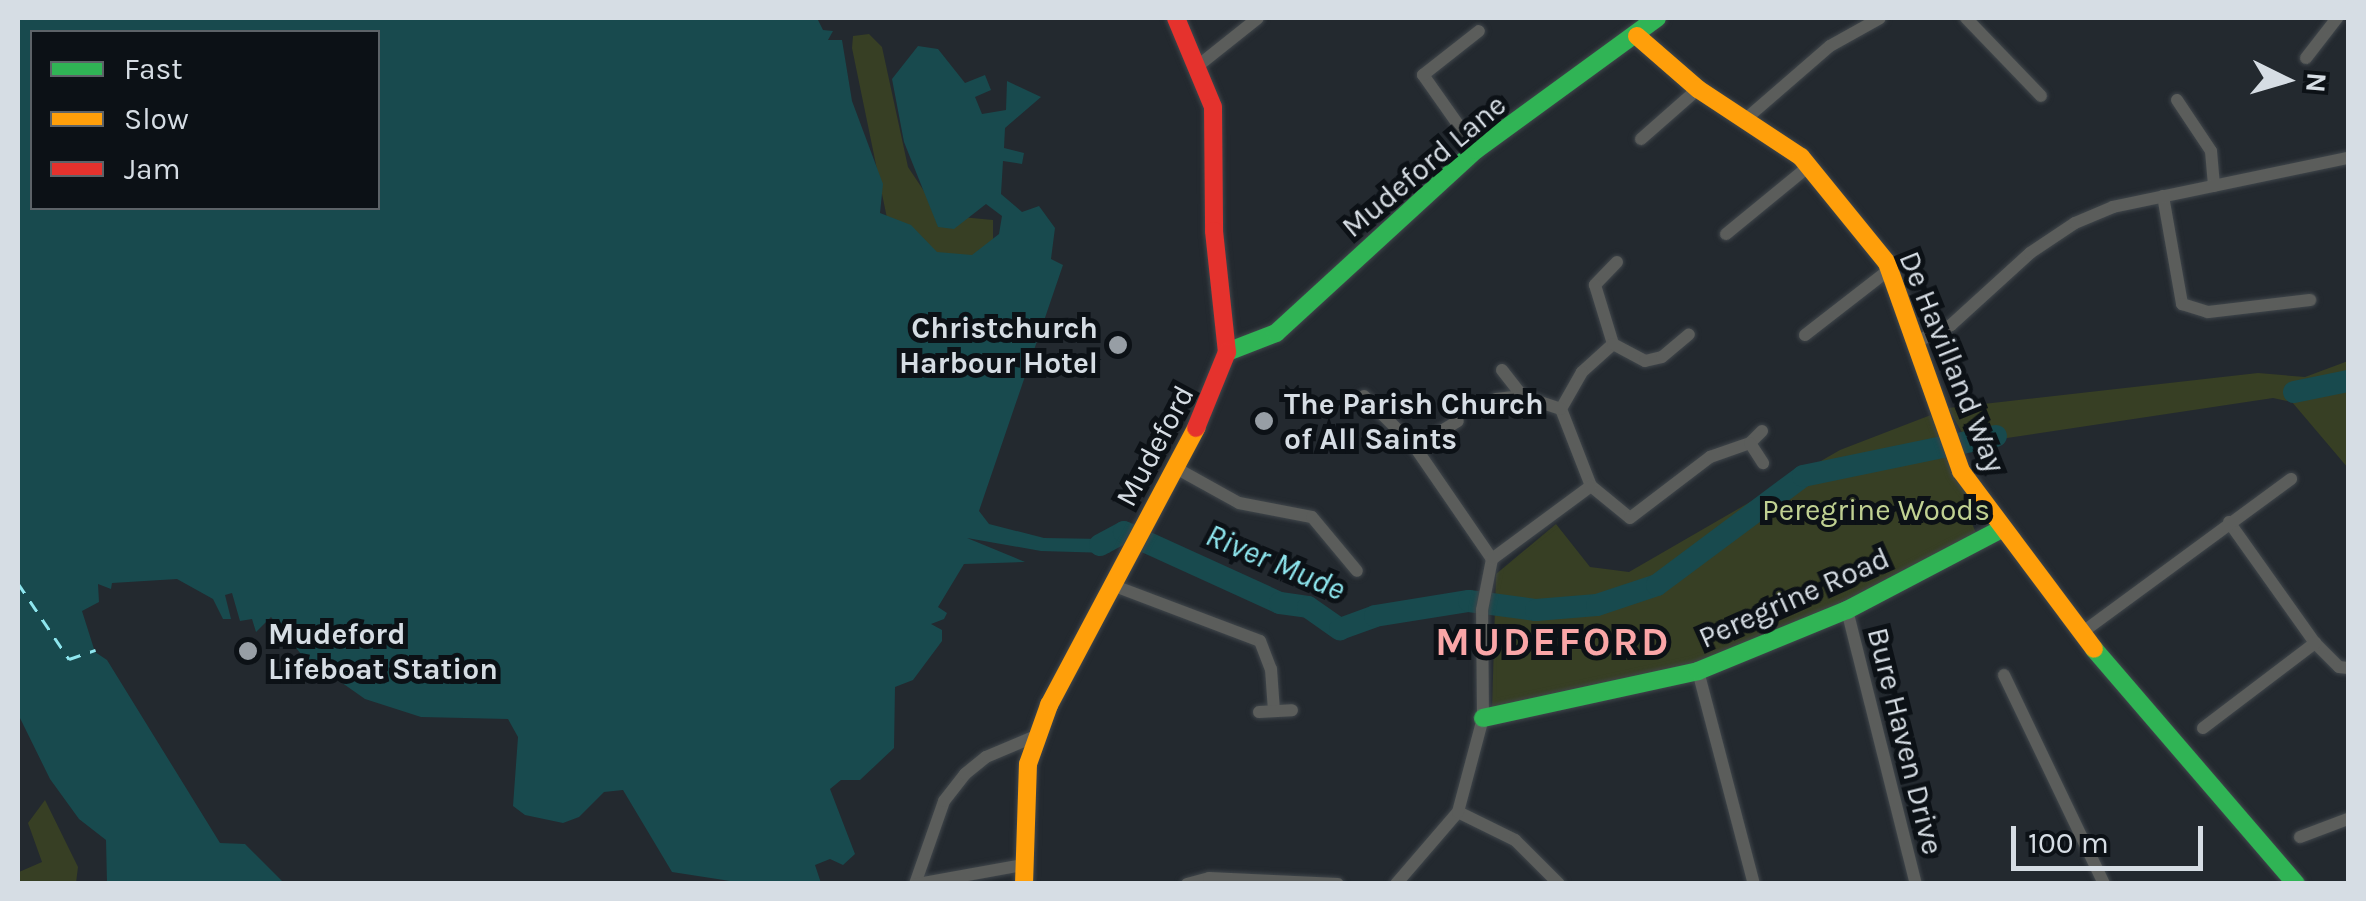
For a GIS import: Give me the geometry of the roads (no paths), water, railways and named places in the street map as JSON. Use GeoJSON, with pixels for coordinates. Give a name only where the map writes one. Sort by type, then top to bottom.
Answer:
{"type":"FeatureCollection","features":[{"type":"Feature","properties":{"kind":"street","name":"Mudeford"},"geometry":{"type":"LineString","coordinates":[[1023,874],[1028,764],[1038,735],[1218,386],[1227,352],[1214,232],[1217,146],[1199,65],[1176,18]]}},
{"type":"Feature","properties":{"kind":"street"},"geometry":{"type":"LineString","coordinates":[[1199,65],[1258,18]]}},
{"type":"Feature","properties":{"kind":"street","name":"Mudeford Lane"},"geometry":{"type":"LineString","coordinates":[[1227,352],[1262,340],[1294,319],[1476,150],[1657,18]]}},
{"type":"Feature","properties":{"kind":"street"},"geometry":{"type":"LineString","coordinates":[[1748,118],[1830,46],[1880,18]]}},
{"type":"Feature","properties":{"kind":"street"},"geometry":{"type":"LineString","coordinates":[[1966,18],[2041,96]]}},
{"type":"Feature","properties":{"kind":"street"},"geometry":{"type":"LineString","coordinates":[[2306,58],[2336,18]]}},
{"type":"Feature","properties":{"kind":"street"},"geometry":{"type":"LineString","coordinates":[[1476,150],[1423,74],[1479,31]]}},
{"type":"Feature","properties":{"kind":"street","name":"De Havilland Way"},"geometry":{"type":"LineString","coordinates":[[1637,36],[1698,90],[1748,118],[1809,166],[1890,269],[1957,460],[2001,530],[2080,634],[2296,884]]}},
{"type":"Feature","properties":{"kind":"street"},"geometry":{"type":"LineString","coordinates":[[1641,140],[1698,90]]}},
{"type":"Feature","properties":{"kind":"street"},"geometry":{"type":"LineString","coordinates":[[2177,100],[2211,151],[2214,186]]}},
{"type":"Feature","properties":{"kind":"street"},"geometry":{"type":"LineString","coordinates":[[1918,341],[1952,325],[2064,228],[2163,196],[2348,158]]}},
{"type":"Feature","properties":{"kind":"street"},"geometry":{"type":"LineString","coordinates":[[1726,234],[1809,166]]}},
{"type":"Feature","properties":{"kind":"street"},"geometry":{"type":"LineString","coordinates":[[2163,196],[2182,304],[2208,312],[2310,300]]}},
{"type":"Feature","properties":{"kind":"street"},"geometry":{"type":"LineString","coordinates":[[1618,262],[1595,285],[1613,344],[1646,360],[1662,357],[1689,334]]}},
{"type":"Feature","properties":{"kind":"street"},"geometry":{"type":"LineString","coordinates":[[1805,334],[1890,269]]}},
{"type":"Feature","properties":{"kind":"street"},"geometry":{"type":"LineString","coordinates":[[1560,410],[1582,372],[1613,344]]}},
{"type":"Feature","properties":{"kind":"street"},"geometry":{"type":"LineString","coordinates":[[1502,370],[1522,396]]}},
{"type":"Feature","properties":{"kind":"street"},"geometry":{"type":"LineString","coordinates":[[1364,396],[1415,447],[1492,560]]}},
{"type":"Feature","properties":{"kind":"street"},"geometry":{"type":"LineString","coordinates":[[1496,399],[1522,396],[1560,410],[1591,486],[1630,518],[1710,458],[1750,443],[1762,431]]}},
{"type":"Feature","properties":{"kind":"street"},"geometry":{"type":"LineString","coordinates":[[1415,447],[1458,421]]}},
{"type":"Feature","properties":{"kind":"street"},"geometry":{"type":"LineString","coordinates":[[1750,443],[1763,462]]}},
{"type":"Feature","properties":{"kind":"street"},"geometry":{"type":"LineString","coordinates":[[1174,468],[1238,504],[1312,517],[1357,572]]}},
{"type":"Feature","properties":{"kind":"street"},"geometry":{"type":"LineString","coordinates":[[2080,634],[2291,479]]}},
{"type":"Feature","properties":{"kind":"street"},"geometry":{"type":"LineString","coordinates":[[1396,884],[1458,812],[1483,718],[1482,610],[1492,560],[1591,486]]}},
{"type":"Feature","properties":{"kind":"street"},"geometry":{"type":"LineString","coordinates":[[2229,522],[2314,643],[2339,667],[2348,668]]}},
{"type":"Feature","properties":{"kind":"street","name":"Peregrine Road"},"geometry":{"type":"LineString","coordinates":[[1483,718],[1698,671],[1846,610],[2001,530]]}},
{"type":"Feature","properties":{"kind":"street"},"geometry":{"type":"LineString","coordinates":[[1112,585],[1260,641],[1272,670],[1274,711]]}},
{"type":"Feature","properties":{"kind":"street","name":"Bure Haven Drive"},"geometry":{"type":"LineString","coordinates":[[1846,610],[1916,884]]}},
{"type":"Feature","properties":{"kind":"street"},"geometry":{"type":"LineString","coordinates":[[2203,728],[2314,643]]}},
{"type":"Feature","properties":{"kind":"street"},"geometry":{"type":"LineString","coordinates":[[1698,671],[1754,884]]}},
{"type":"Feature","properties":{"kind":"street"},"geometry":{"type":"LineString","coordinates":[[2004,675],[2104,884]]}},
{"type":"Feature","properties":{"kind":"street"},"geometry":{"type":"LineString","coordinates":[[1258,712],[1292,710]]}},
{"type":"Feature","properties":{"kind":"street"},"geometry":{"type":"LineString","coordinates":[[1023,874],[916,884],[944,801],[966,774],[986,757],[1038,735]]}},
{"type":"Feature","properties":{"kind":"street"},"geometry":{"type":"LineString","coordinates":[[1458,812],[1515,840],[1559,884]]}},
{"type":"Feature","properties":{"kind":"street"},"geometry":{"type":"LineString","coordinates":[[2300,837],[2348,819]]}},
{"type":"Feature","properties":{"kind":"street"},"geometry":{"type":"LineString","coordinates":[[1187,884],[1209,878],[1338,884]]}},
{"type":"Feature","properties":{"kind":"water"},"geometry":{"type":"Polygon","coordinates":[[[18,18],[817,18],[823,30],[833,31],[828,40],[842,40],[852,101],[883,184],[880,213],[911,225],[937,252],[972,255],[999,234],[1002,216],[986,204],[954,229],[938,227],[904,142],[892,79],[918,46],[938,49],[965,83],[985,75],[991,90],[975,97],[982,114],[1006,110],[1007,81],[1041,97],[1005,128],[1004,148],[1024,153],[1022,164],[1003,161],[1001,194],[1022,212],[1039,206],[1055,228],[1051,259],[1063,265],[979,511],[989,524],[1044,538],[1104,539],[1129,524],[1109,553],[1041,551],[967,538],[1025,562],[964,564],[938,607],[947,613],[944,619],[931,624],[942,630],[942,641],[913,680],[895,687],[894,748],[860,780],[841,780],[830,789],[855,854],[843,865],[830,859],[815,865],[821,883],[743,883],[672,872],[623,790],[604,792],[579,817],[563,823],[525,815],[513,806],[518,737],[508,719],[421,717],[365,699],[301,654],[271,617],[256,632],[252,619],[240,621],[232,593],[225,595],[231,619],[223,619],[213,599],[177,579],[112,583],[111,589],[98,584],[99,602],[82,611],[95,652],[107,660],[220,843],[245,844],[284,883],[107,883],[106,840],[79,819],[50,779],[18,714],[18,18]]]}},
{"type":"Feature","properties":{"kind":"waterway","name":"River Mude"},"geometry":{"type":"LineString","coordinates":[[2294,392],[2348,381]]}},
{"type":"Feature","properties":{"kind":"waterway","name":"River Mude"},"geometry":{"type":"LineString","coordinates":[[1100,545],[1124,532],[1280,603],[1308,607],[1340,629],[1375,616],[1469,601],[1536,610],[1597,605],[1657,585],[1803,476],[1996,436]]}},
{"type":"Feature","properties":{"kind":"place","name":"Christchurch Harbour Hotel"},"geometry":{"type":"Point","coordinates":[1118,345]}},
{"type":"Feature","properties":{"kind":"place","name":"The Parish Church of All Saints"},"geometry":{"type":"Point","coordinates":[1264,421]}},
{"type":"Feature","properties":{"kind":"place","name":"Mudeford Lifeboat Station"},"geometry":{"type":"Point","coordinates":[248,651]}},
{"type":"Feature","properties":{"kind":"district","name":"MUDEFORD"},"geometry":{"type":"Point","coordinates":[1553,642]}},
{"type":"Feature","properties":{"kind":"park label","name":"Peregrine Woods"},"geometry":{"type":"Point","coordinates":[1876,510]}}]}
